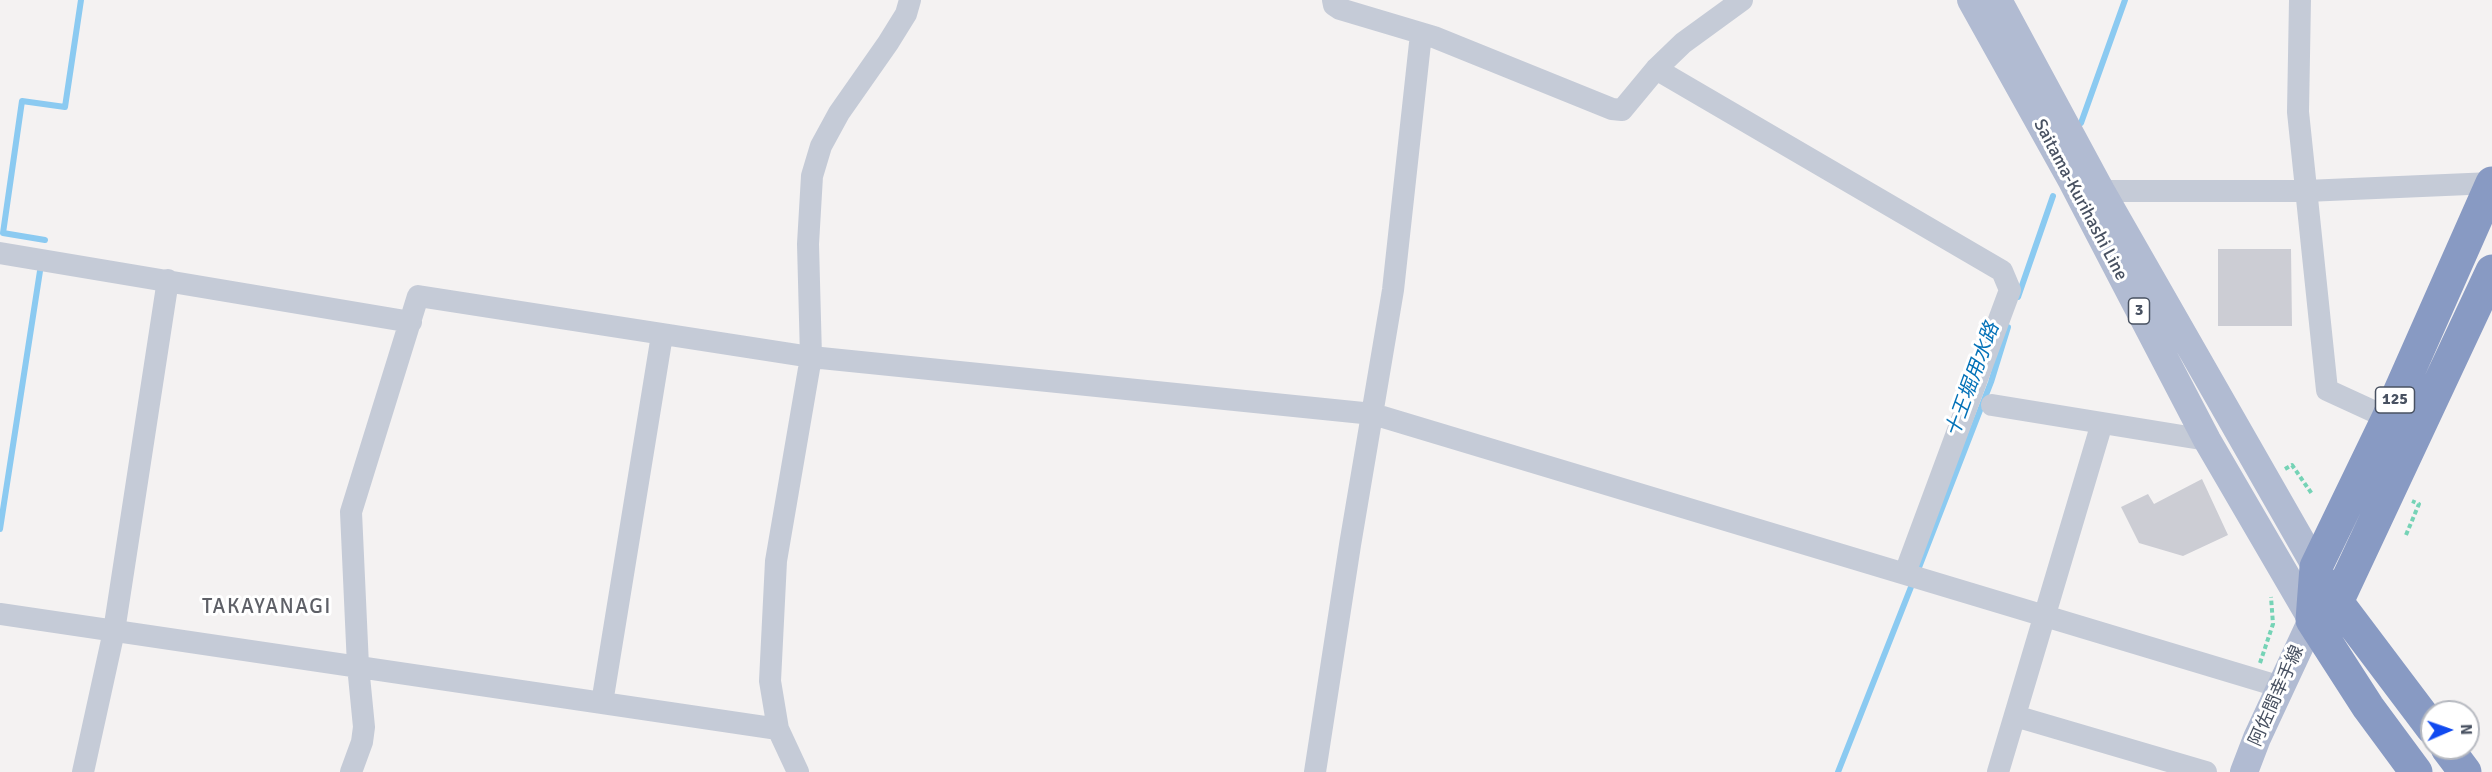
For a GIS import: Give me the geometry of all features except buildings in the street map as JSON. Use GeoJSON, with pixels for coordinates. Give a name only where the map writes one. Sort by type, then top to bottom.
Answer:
{"type":"FeatureCollection","features":[{"type":"Feature","properties":{"kind":"highway","name":"125"},"geometry":{"type":"LineString","coordinates":[[2316,567],[2388,417],[2492,183]]}},
{"type":"Feature","properties":{"kind":"highway","name":"125"},"geometry":{"type":"LineString","coordinates":[[2324,611],[2492,271]]}},
{"type":"Feature","properties":{"kind":"highway"},"geometry":{"type":"LineString","coordinates":[[2316,567],[2324,611],[2368,707],[2416,772]]}},
{"type":"Feature","properties":{"kind":"highway"},"geometry":{"type":"LineString","coordinates":[[2324,611],[2420,715]]}},
{"type":"Feature","properties":{"kind":"main road","name":"Saitama-Kurihashi Line"},"geometry":{"type":"LineString","coordinates":[[1971,0],[2072,181],[2207,440],[2324,611]]}},
{"type":"Feature","properties":{"kind":"main road","name":"Saitama-Kurihashi Line"},"geometry":{"type":"LineString","coordinates":[[1998,0],[2101,191],[2316,567]]}},
{"type":"Feature","properties":{"kind":"main road","name":"阿佐間幸手線"},"geometry":{"type":"LineString","coordinates":[[2244,772],[2281,687],[2324,611]]}},
{"type":"Feature","properties":{"kind":"street"},"geometry":{"type":"LineString","coordinates":[[798,772],[778,729],[770,681],[776,561],[811,357],[808,244],[812,176],[821,146],[839,113],[888,44],[906,14],[910,0]]}},
{"type":"Feature","properties":{"kind":"street"},"geometry":{"type":"LineString","coordinates":[[1333,0],[1334,5],[1340,9],[1421,34],[1612,109],[1622,110],[1656,69],[1683,43],[1742,0]]}},
{"type":"Feature","properties":{"kind":"street"},"geometry":{"type":"LineString","coordinates":[[2300,0],[2298,112],[2327,390],[2388,417]]}},
{"type":"Feature","properties":{"kind":"street"},"geometry":{"type":"LineString","coordinates":[[1315,772],[1393,290],[1421,34]]}},
{"type":"Feature","properties":{"kind":"street"},"geometry":{"type":"LineString","coordinates":[[1656,69],[2002,271],[2010,290],[1905,573]]}},
{"type":"Feature","properties":{"kind":"street"},"geometry":{"type":"LineString","coordinates":[[2101,191],[2306,191],[2492,183]]}},
{"type":"Feature","properties":{"kind":"street"},"geometry":{"type":"LineString","coordinates":[[0,253],[411,322]]}},
{"type":"Feature","properties":{"kind":"street"},"geometry":{"type":"LineString","coordinates":[[83,772],[114,631],[168,280]]}},
{"type":"Feature","properties":{"kind":"street"},"geometry":{"type":"LineString","coordinates":[[351,772],[362,742],[364,727],[357,666],[351,512],[418,296],[811,357],[1373,414],[2281,687]]}},
{"type":"Feature","properties":{"kind":"street"},"geometry":{"type":"LineString","coordinates":[[602,703],[662,335]]}},
{"type":"Feature","properties":{"kind":"street"},"geometry":{"type":"LineString","coordinates":[[1992,405],[2207,440]]}},
{"type":"Feature","properties":{"kind":"street"},"geometry":{"type":"LineString","coordinates":[[1998,772],[2102,423]]}},
{"type":"Feature","properties":{"kind":"street"},"geometry":{"type":"LineString","coordinates":[[0,614],[778,729]]}},
{"type":"Feature","properties":{"kind":"street"},"geometry":{"type":"LineString","coordinates":[[2015,716],[2206,772]]}},
{"type":"Feature","properties":{"kind":"waterway"},"geometry":{"type":"LineString","coordinates":[[45,240],[3,233],[22,101],[65,107],[81,0]]}},
{"type":"Feature","properties":{"kind":"waterway","name":"十王堀用水路"},"geometry":{"type":"LineString","coordinates":[[2081,123],[2125,0]]}},
{"type":"Feature","properties":{"kind":"waterway","name":"十王堀用水路"},"geometry":{"type":"LineString","coordinates":[[2018,297],[2053,196]]}},
{"type":"Feature","properties":{"kind":"waterway"},"geometry":{"type":"LineString","coordinates":[[0,529],[40,271]]}},
{"type":"Feature","properties":{"kind":"waterway","name":"十王堀用水路"},"geometry":{"type":"LineString","coordinates":[[1918,570],[1991,382],[2008,327]]}},
{"type":"Feature","properties":{"kind":"waterway","name":"十王堀用水路"},"geometry":{"type":"LineString","coordinates":[[1838,772],[1911,587]]}},
{"type":"Feature","properties":{"kind":"district","name":"TAKAYANAGI"},"geometry":{"type":"Point","coordinates":[267,607]}}]}
